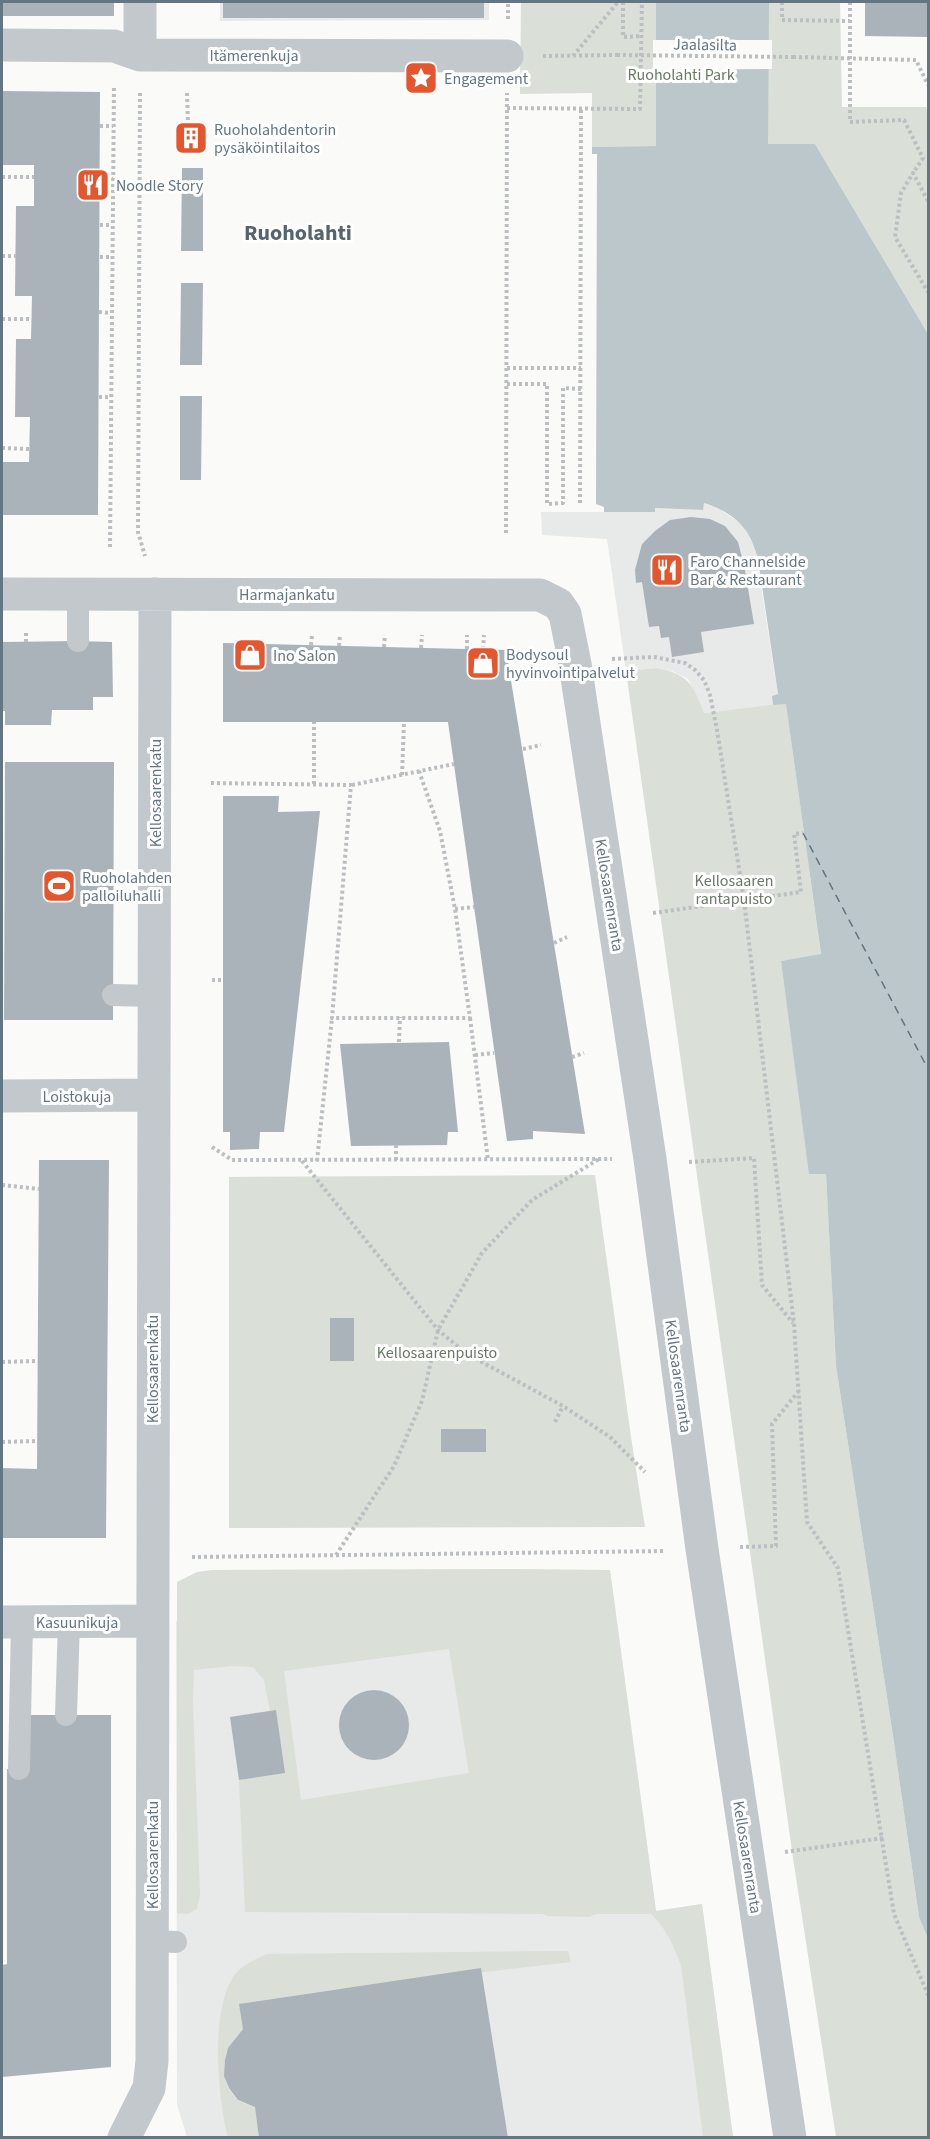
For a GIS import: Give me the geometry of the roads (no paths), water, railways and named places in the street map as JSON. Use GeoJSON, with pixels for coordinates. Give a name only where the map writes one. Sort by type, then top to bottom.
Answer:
{"type":"FeatureCollection","features":[{"type":"Feature","properties":{"kind":"street"},"geometry":{"type":"LineString","coordinates":[[127,51],[140,2]]}},
{"type":"Feature","properties":{"kind":"street","name":"Itämerenkuja"},"geometry":{"type":"LineString","coordinates":[[2,45],[127,51],[507,56]]}},
{"type":"Feature","properties":{"kind":"street","name":"Harmajankatu"},"geometry":{"type":"LineString","coordinates":[[2,594],[540,595],[558,604],[565,614]]}},
{"type":"Feature","properties":{"kind":"street","name":"Kellosaarenkatu"},"geometry":{"type":"LineString","coordinates":[[124,2138],[148,2088],[164,1941],[152,1621],[154,594]]}},
{"type":"Feature","properties":{"kind":"street","name":"Kellosaarenranta"},"geometry":{"type":"LineString","coordinates":[[565,614],[575,664],[650,1158],[704,1561],[790,2138]]}},
{"type":"Feature","properties":{"kind":"street","name":"Loistokuja"},"geometry":{"type":"LineString","coordinates":[[2,1096],[153,1095]]}},
{"type":"Feature","properties":{"kind":"street","name":"Kasuunikuja"},"geometry":{"type":"LineString","coordinates":[[12,1622],[152,1621]]}},
{"type":"Feature","properties":{"kind":"lane"},"geometry":{"type":"LineString","coordinates":[[78,594],[78,641]]}},
{"type":"Feature","properties":{"kind":"lane"},"geometry":{"type":"LineString","coordinates":[[113,995],[153,996]]}},
{"type":"Feature","properties":{"kind":"lane"},"geometry":{"type":"LineString","coordinates":[[12,1622],[19,1769]]}},
{"type":"Feature","properties":{"kind":"lane"},"geometry":{"type":"LineString","coordinates":[[66,1715],[69,1622]]}},
{"type":"Feature","properties":{"kind":"place","name":"Engagement"},"geometry":{"type":"Point","coordinates":[421,78]}},
{"type":"Feature","properties":{"kind":"place","name":"Ruoholahdentorin pysäköintilaitos"},"geometry":{"type":"Point","coordinates":[191,138]}},
{"type":"Feature","properties":{"kind":"place","name":"Noodle Story"},"geometry":{"type":"Point","coordinates":[93,185]}},
{"type":"Feature","properties":{"kind":"place","name":"Faro Channelside Bar & Restaurant"},"geometry":{"type":"Point","coordinates":[667,570]}},
{"type":"Feature","properties":{"kind":"place","name":"Ino Salon"},"geometry":{"type":"Point","coordinates":[250,655]}},
{"type":"Feature","properties":{"kind":"place","name":"Bodysoul hyvinvointipalvelut"},"geometry":{"type":"Point","coordinates":[483,663]}},
{"type":"Feature","properties":{"kind":"place","name":"Ruoholahden palloiluhalli"},"geometry":{"type":"Point","coordinates":[59,886]}},
{"type":"Feature","properties":{"kind":"district","name":"Ruoholahti"},"geometry":{"type":"Point","coordinates":[298,232]}},
{"type":"Feature","properties":{"kind":"park label","name":"Ruoholahti Park"},"geometry":{"type":"Point","coordinates":[681,74]}},
{"type":"Feature","properties":{"kind":"park label","name":"Kellosaaren rantapuisto"},"geometry":{"type":"Point","coordinates":[734,889]}},
{"type":"Feature","properties":{"kind":"park label","name":"Kellosaarenpuisto"},"geometry":{"type":"Point","coordinates":[437,1352]}}]}
